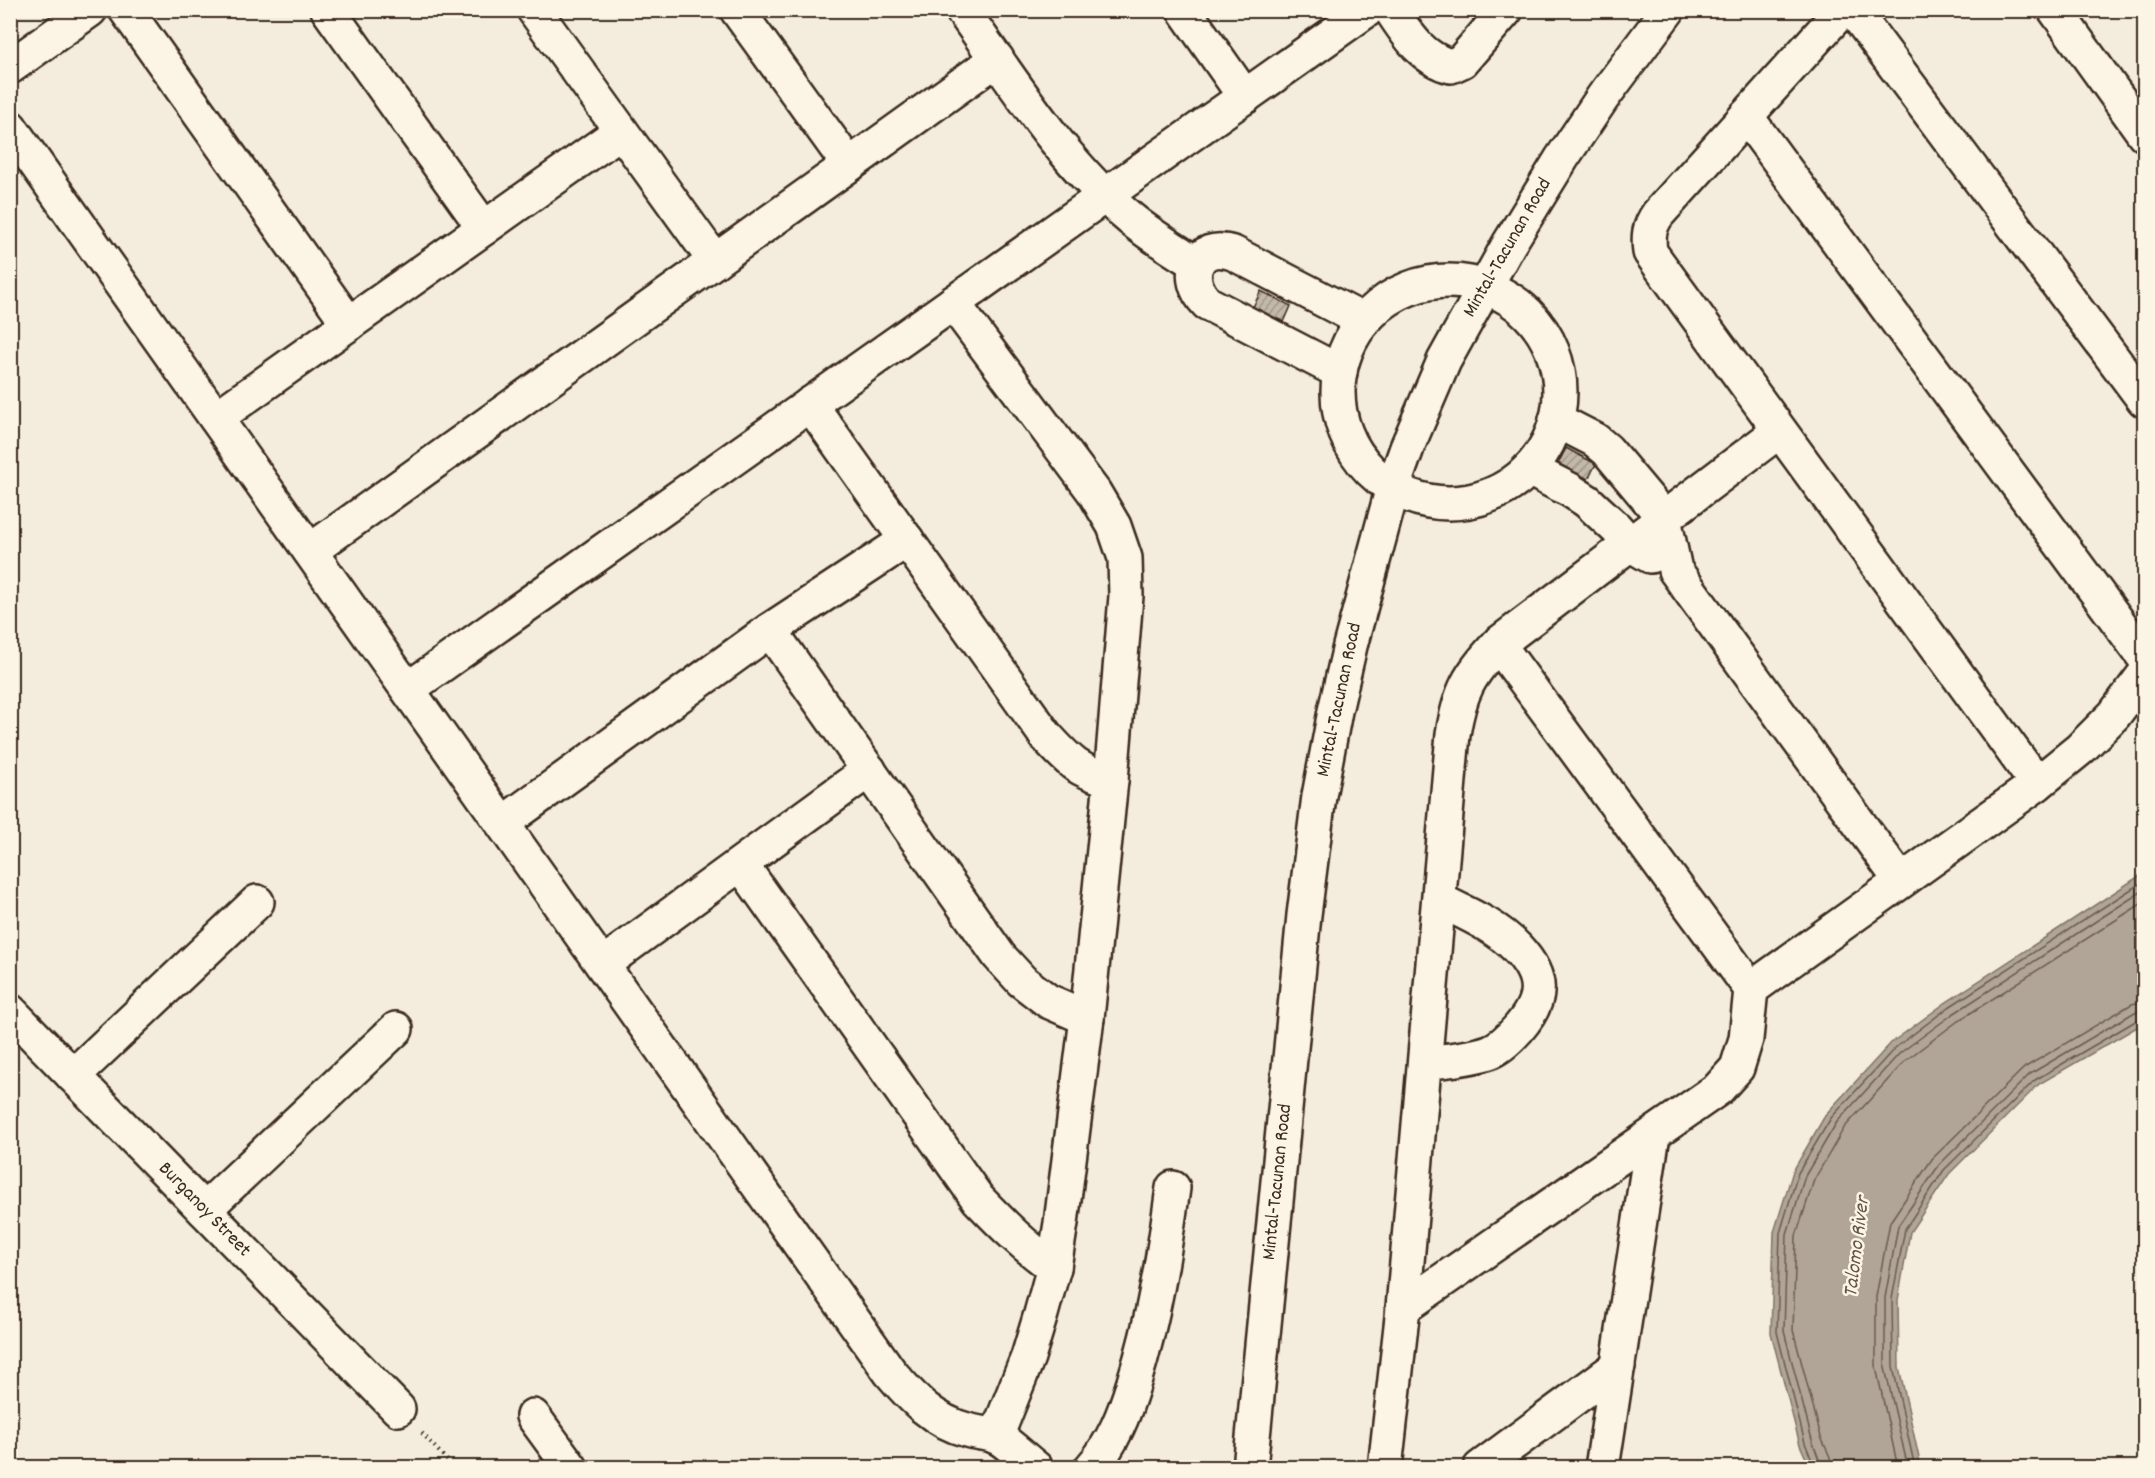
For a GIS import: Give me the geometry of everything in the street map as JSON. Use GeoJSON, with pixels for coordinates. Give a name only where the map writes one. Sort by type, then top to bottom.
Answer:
{"type":"FeatureCollection","features":[{"type":"Feature","properties":{"kind":"street"},"geometry":{"type":"LineString","coordinates":[[10,67],[90,10]]}},
{"type":"Feature","properties":{"kind":"street"},"geometry":{"type":"LineString","coordinates":[[126,10],[349,324]]}},
{"type":"Feature","properties":{"kind":"street"},"geometry":{"type":"LineString","coordinates":[[328,10],[484,228]]}},
{"type":"Feature","properties":{"kind":"street"},"geometry":{"type":"LineString","coordinates":[[534,10],[716,261]]}},
{"type":"Feature","properties":{"kind":"street"},"geometry":{"type":"LineString","coordinates":[[737,10],[849,165]]}},
{"type":"Feature","properties":{"kind":"street"},"geometry":{"type":"LineString","coordinates":[[962,10],[1044,124],[1105,196],[1165,245],[1197,264]]}},
{"type":"Feature","properties":{"kind":"street"},"geometry":{"type":"LineString","coordinates":[[1184,10],[1245,97]]}},
{"type":"Feature","properties":{"kind":"street"},"geometry":{"type":"LineString","coordinates":[[408,689],[1367,10]]}},
{"type":"Feature","properties":{"kind":"street"},"geometry":{"type":"LineString","coordinates":[[1391,10],[1424,53],[1437,63],[1451,66],[1462,61],[1506,10]]}},
{"type":"Feature","properties":{"kind":"street","name":"Mintal-Tacunan Road"},"geometry":{"type":"LineString","coordinates":[[1250,1467],[1304,915],[1319,795],[1350,646],[1393,487],[1436,378],[1484,288],[1562,158],[1603,97],[1668,10]]}},
{"type":"Feature","properties":{"kind":"street"},"geometry":{"type":"LineString","coordinates":[[1842,10],[1658,214],[1651,224],[1648,237],[1650,252],[2037,784]]}},
{"type":"Feature","properties":{"kind":"street"},"geometry":{"type":"LineString","coordinates":[[1853,10],[2145,400]]}},
{"type":"Feature","properties":{"kind":"street"},"geometry":{"type":"LineString","coordinates":[[2055,10],[2145,134]]}},
{"type":"Feature","properties":{"kind":"street"},"geometry":{"type":"LineString","coordinates":[[310,552],[997,59]]}},
{"type":"Feature","properties":{"kind":"street"},"geometry":{"type":"LineString","coordinates":[[1746,116],[2145,657]]}},
{"type":"Feature","properties":{"kind":"street"},"geometry":{"type":"LineString","coordinates":[[10,128],[890,1372],[926,1410],[945,1422],[996,1437],[1035,1467]]}},
{"type":"Feature","properties":{"kind":"street"},"geometry":{"type":"LineString","coordinates":[[216,418],[621,131]]}},
{"type":"Feature","properties":{"kind":"street"},"geometry":{"type":"LineString","coordinates":[[1340,372],[1207,303],[1194,285],[1194,272],[1197,264],[1204,255],[1214,250],[1233,253],[1364,321]]}},
{"type":"Feature","properties":{"kind":"street"},"geometry":{"type":"LineString","coordinates":[[1455,282],[1484,288],[1509,299],[1530,317],[1545,339],[1552,352],[1559,379],[1560,392],[1556,420],[1546,446],[1529,469],[1509,486],[1497,492],[1458,503],[1418,498],[1393,487],[1371,471],[1362,461],[1348,438],[1340,412],[1338,385],[1340,372],[1349,345],[1364,321],[1385,301],[1425,284],[1455,282]]}},
{"type":"Feature","properties":{"kind":"street"},"geometry":{"type":"LineString","coordinates":[[953,303],[1094,492],[1114,526],[1125,558],[1126,596],[1111,780],[1087,1018],[1061,1222],[1054,1267],[1028,1357],[996,1437]]}},
{"type":"Feature","properties":{"kind":"street"},"geometry":{"type":"LineString","coordinates":[[810,404],[1046,736],[1066,758],[1085,772],[1111,780]]}},
{"type":"Feature","properties":{"kind":"street"},"geometry":{"type":"LineString","coordinates":[[1556,420],[1596,440],[1664,518],[1675,570]]}},
{"type":"Feature","properties":{"kind":"street"},"geometry":{"type":"LineString","coordinates":[[1385,1467],[1403,1308],[1453,734],[1458,703],[1482,661],[1498,644],[1779,431]]}},
{"type":"Feature","properties":{"kind":"street"},"geometry":{"type":"LineString","coordinates":[[1529,469],[1587,501],[1630,544],[1675,570],[1901,881]]}},
{"type":"Feature","properties":{"kind":"street"},"geometry":{"type":"LineString","coordinates":[[502,823],[770,630],[907,540]]}},
{"type":"Feature","properties":{"kind":"street"},"geometry":{"type":"LineString","coordinates":[[770,630],[999,956],[1022,981],[1048,1001],[1087,1018]]}},
{"type":"Feature","properties":{"kind":"street"},"geometry":{"type":"LineString","coordinates":[[1403,1308],[1718,1089],[1737,1068],[1746,1039],[1751,989],[1498,644]]}},
{"type":"Feature","properties":{"kind":"street"},"geometry":{"type":"LineString","coordinates":[[1751,989],[2037,784],[2088,741],[2114,715],[2145,675]]}},
{"type":"Feature","properties":{"kind":"street"},"geometry":{"type":"LineString","coordinates":[[603,964],[869,770]]}},
{"type":"Feature","properties":{"kind":"street"},"geometry":{"type":"LineString","coordinates":[[741,864],[972,1190],[1003,1226],[1027,1248],[1054,1267]]}},
{"type":"Feature","properties":{"kind":"street"},"geometry":{"type":"LineString","coordinates":[[1425,1063],[1462,1058],[1490,1051],[1510,1038],[1526,1020],[1535,1006],[1538,990],[1533,970],[1518,949],[1495,929],[1439,900]]}},
{"type":"Feature","properties":{"kind":"street"},"geometry":{"type":"LineString","coordinates":[[73,1076],[257,902]]}},
{"type":"Feature","properties":{"kind":"street","name":"Burganoy Street"},"geometry":{"type":"LineString","coordinates":[[10,1011],[398,1409]]}},
{"type":"Feature","properties":{"kind":"street"},"geometry":{"type":"LineString","coordinates":[[204,1210],[396,1029]]}},
{"type":"Feature","properties":{"kind":"street"},"geometry":{"type":"LineString","coordinates":[[1602,1467],[1653,1135]]}},
{"type":"Feature","properties":{"kind":"street"},"geometry":{"type":"LineString","coordinates":[[1091,1467],[1109,1444],[1127,1406],[1145,1347],[1159,1285],[1173,1188]]}},
{"type":"Feature","properties":{"kind":"street"},"geometry":{"type":"LineString","coordinates":[[1480,1467],[1618,1366]]}},
{"type":"Feature","properties":{"kind":"street"},"geometry":{"type":"LineString","coordinates":[[532,1416],[571,1467]]}},
{"type":"Feature","properties":{"kind":"path"},"geometry":{"type":"LineString","coordinates":[[398,1409],[454,1467]]}},
{"type":"Feature","properties":{"kind":"water","name":"Talomo River"},"geometry":{"type":"Polygon","coordinates":[[[2144,873],[2144,1023],[2039,1084],[1949,1174],[1910,1232],[1898,1300],[1899,1367],[1921,1467],[1810,1467],[1800,1445],[1771,1333],[1774,1232],[1793,1171],[1826,1114],[1891,1043],[1945,1003],[2144,873]]]}},
{"type":"Feature","properties":{"kind":"building"},"geometry":{"type":"Polygon","coordinates":[[[1261,291],[1291,306],[1284,322],[1253,307],[1261,291]]]}},
{"type":"Feature","properties":{"kind":"building"},"geometry":{"type":"Polygon","coordinates":[[[1566,448],[1596,464],[1588,479],[1558,464],[1566,448]]]}}]}
